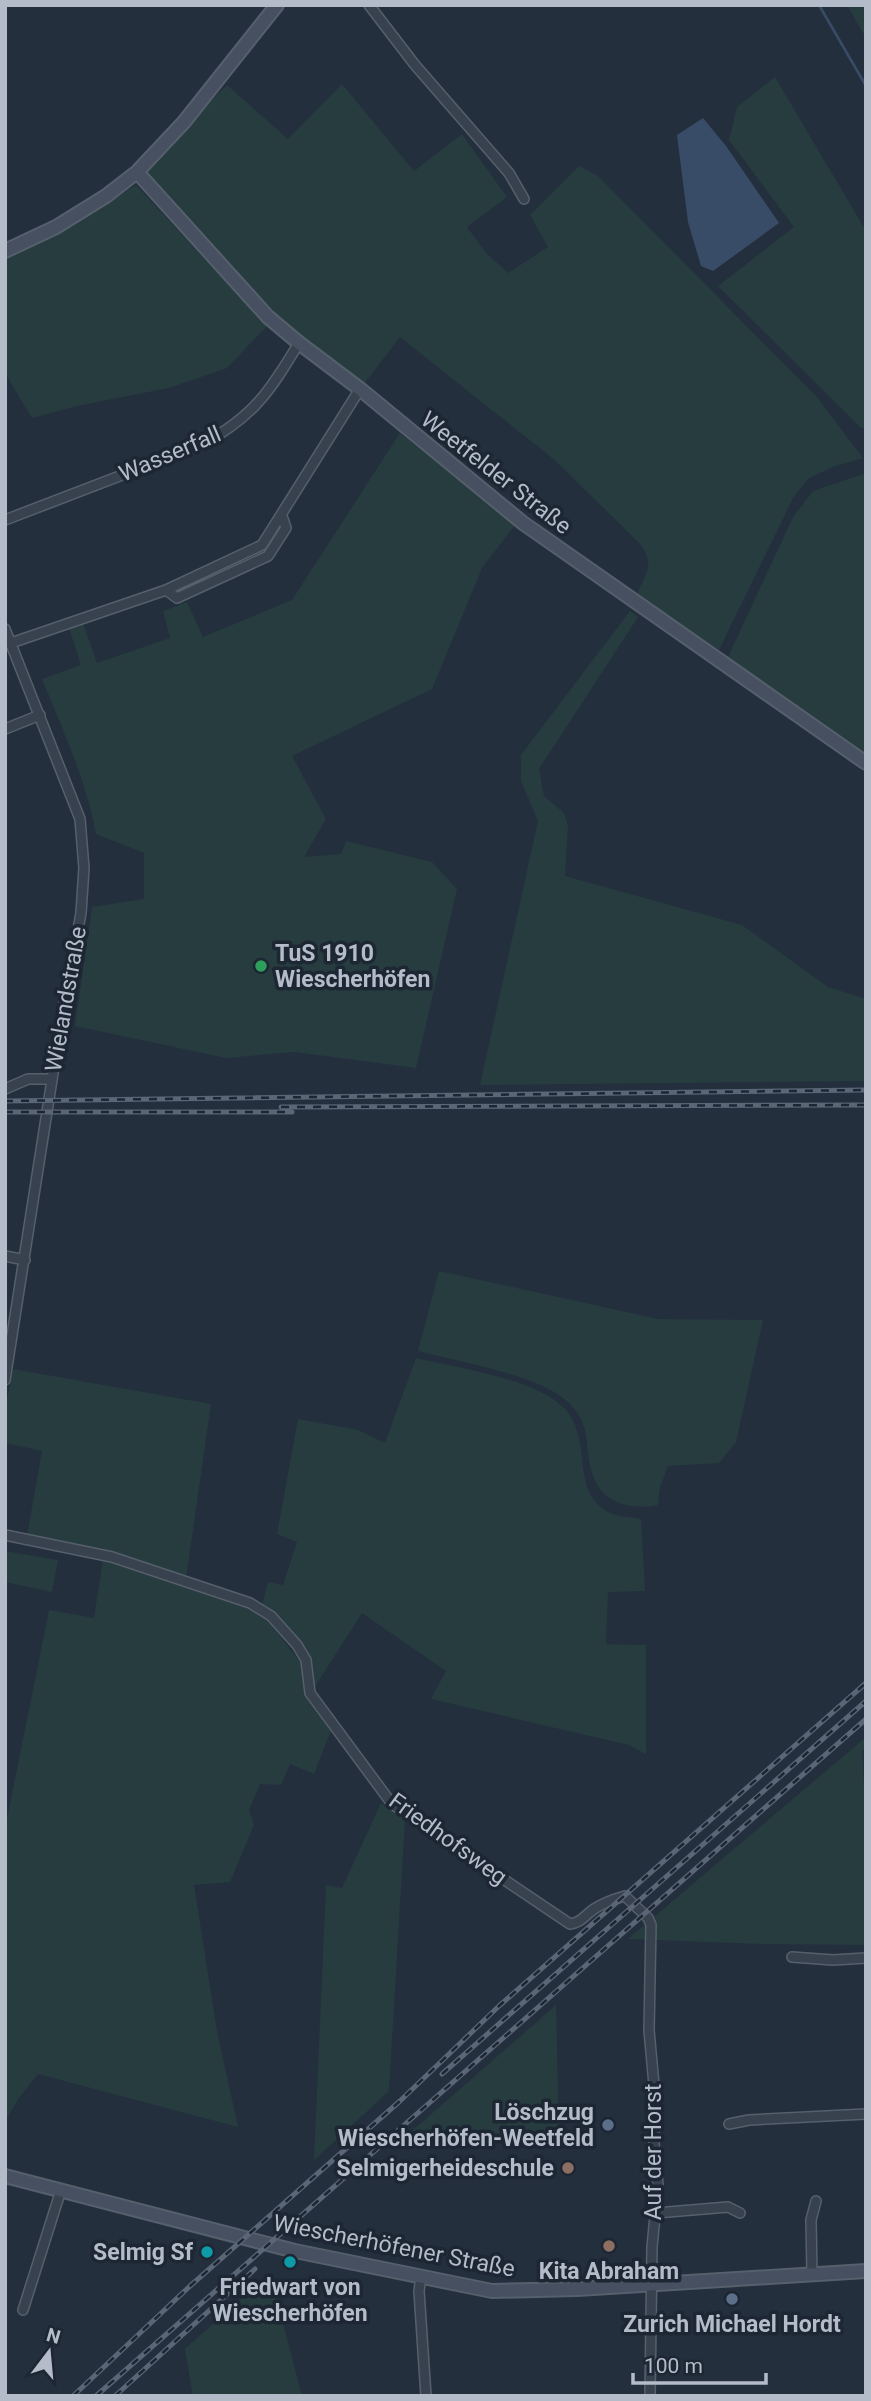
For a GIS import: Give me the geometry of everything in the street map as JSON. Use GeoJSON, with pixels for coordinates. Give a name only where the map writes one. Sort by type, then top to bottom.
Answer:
{"type":"FeatureCollection","features":[{"type":"Feature","properties":{"kind":"street"},"geometry":{"type":"LineString","coordinates":[[5,251],[56,227],[106,196],[137,172],[184,122],[277,5]]}},
{"type":"Feature","properties":{"kind":"street"},"geometry":{"type":"LineString","coordinates":[[369,5],[415,65],[509,173],[524,199]]}},
{"type":"Feature","properties":{"kind":"street","name":"Weetfelder Straße"},"geometry":{"type":"LineString","coordinates":[[137,172],[268,317],[299,343],[360,389],[523,523],[866,763]]}},
{"type":"Feature","properties":{"kind":"street","name":"Wasserfall"},"geometry":{"type":"LineString","coordinates":[[5,520],[203,444],[228,430],[260,403],[299,343]]}},
{"type":"Feature","properties":{"kind":"street"},"geometry":{"type":"LineString","coordinates":[[11,643],[166,590],[262,545],[360,389]]}},
{"type":"Feature","properties":{"kind":"street"},"geometry":{"type":"LineString","coordinates":[[166,590],[177,598],[268,556],[286,528],[282,516]]}},
{"type":"Feature","properties":{"kind":"street"},"geometry":{"type":"LineString","coordinates":[[234,559],[239,570]]}},
{"type":"Feature","properties":{"kind":"street"},"geometry":{"type":"LineString","coordinates":[[216,567],[221,578]]}},
{"type":"Feature","properties":{"kind":"street","name":"Wielandstraße"},"geometry":{"type":"LineString","coordinates":[[5,629],[80,819],[84,868],[82,906],[5,1380]]}},
{"type":"Feature","properties":{"kind":"street"},"geometry":{"type":"LineString","coordinates":[[5,729],[40,715]]}},
{"type":"Feature","properties":{"kind":"street"},"geometry":{"type":"LineString","coordinates":[[5,1088],[28,1079],[52,1079]]}},
{"type":"Feature","properties":{"kind":"street"},"geometry":{"type":"LineString","coordinates":[[5,1256],[25,1260]]}},
{"type":"Feature","properties":{"kind":"street","name":"Friedhofsweg"},"geometry":{"type":"LineString","coordinates":[[5,1535],[111,1557],[250,1604],[271,1616],[297,1644],[306,1660],[310,1693],[392,1804],[570,1924],[578,1923],[593,1910],[614,1898],[625,1896],[648,1919],[651,1926],[651,1951]]}},
{"type":"Feature","properties":{"kind":"street","name":"Auf der Horst"},"geometry":{"type":"LineString","coordinates":[[650,2396],[650,2283],[658,2185],[654,2143],[654,2072],[649,2030],[651,1951]]}},
{"type":"Feature","properties":{"kind":"street"},"geometry":{"type":"LineString","coordinates":[[792,1957],[833,1960],[866,1958]]}},
{"type":"Feature","properties":{"kind":"street"},"geometry":{"type":"LineString","coordinates":[[729,2124],[749,2120],[866,2114]]}},
{"type":"Feature","properties":{"kind":"street","name":"Wiescherhöfener Straße"},"geometry":{"type":"LineString","coordinates":[[5,2176],[286,2249],[504,2292],[866,2271]]}},
{"type":"Feature","properties":{"kind":"street"},"geometry":{"type":"LineString","coordinates":[[23,2310],[61,2190]]}},
{"type":"Feature","properties":{"kind":"street"},"geometry":{"type":"LineString","coordinates":[[812,2274],[811,2220],[816,2201]]}},
{"type":"Feature","properties":{"kind":"street"},"geometry":{"type":"LineString","coordinates":[[656,2213],[728,2207],[740,2213]]}},
{"type":"Feature","properties":{"kind":"street"},"geometry":{"type":"LineString","coordinates":[[421,2277],[419,2291],[426,2396]]}},
{"type":"Feature","properties":{"kind":"green space"},"geometry":{"type":"Polygon","coordinates":[[[847,5],[866,5],[866,38],[847,5]]]}},
{"type":"Feature","properties":{"kind":"green space"},"geometry":{"type":"Polygon","coordinates":[[[775,77],[866,231],[866,428],[861,428],[718,286],[794,227],[729,140],[737,107],[775,77]]]}},
{"type":"Feature","properties":{"kind":"green space"},"geometry":{"type":"Polygon","coordinates":[[[342,84],[414,171],[462,134],[507,197],[467,227],[486,253],[508,273],[548,247],[530,215],[579,166],[598,176],[816,396],[863,458],[835,466],[809,478],[793,498],[719,650],[637,594],[648,570],[648,558],[641,545],[556,461],[400,337],[364,384],[283,322],[141,170],[227,85],[288,139],[342,84]]]}},
{"type":"Feature","properties":{"kind":"green space"},"geometry":{"type":"Polygon","coordinates":[[[136,185],[267,326],[227,368],[169,388],[32,418],[5,373],[5,257],[57,235],[136,185]]]}},
{"type":"Feature","properties":{"kind":"green space"},"geometry":{"type":"Polygon","coordinates":[[[400,433],[515,525],[482,568],[432,689],[292,756],[326,819],[304,857],[341,854],[346,841],[432,862],[457,889],[416,1068],[295,1052],[226,1058],[75,1026],[92,907],[144,899],[144,853],[96,834],[80,775],[42,679],[81,665],[69,628],[83,623],[97,663],[170,638],[163,611],[187,602],[203,637],[292,600],[400,433]]]}},
{"type":"Feature","properties":{"kind":"green space"},"geometry":{"type":"Polygon","coordinates":[[[866,474],[866,753],[728,657],[793,517],[813,491],[866,474]]]}},
{"type":"Feature","properties":{"kind":"green space"},"geometry":{"type":"Polygon","coordinates":[[[630,611],[638,617],[539,769],[544,796],[564,813],[568,826],[565,876],[742,925],[828,987],[866,999],[866,1081],[480,1085],[538,821],[521,781],[521,755],[630,611]]]}},
{"type":"Feature","properties":{"kind":"green space"},"geometry":{"type":"Polygon","coordinates":[[[439,1271],[658,1319],[763,1320],[736,1442],[719,1463],[668,1466],[660,1487],[658,1505],[636,1507],[616,1502],[600,1489],[595,1480],[582,1420],[570,1404],[557,1394],[521,1377],[418,1351],[439,1271]]]}},
{"type":"Feature","properties":{"kind":"green space"},"geometry":{"type":"Polygon","coordinates":[[[416,1358],[493,1375],[549,1396],[562,1406],[572,1419],[578,1433],[589,1492],[597,1503],[610,1513],[641,1519],[645,1591],[608,1592],[606,1644],[646,1645],[646,1754],[629,1745],[431,1699],[446,1671],[362,1613],[314,1688],[313,1666],[305,1649],[292,1632],[262,1605],[268,1582],[283,1585],[297,1542],[277,1534],[298,1419],[358,1430],[385,1443],[416,1358]]]}},
{"type":"Feature","properties":{"kind":"green space"},"geometry":{"type":"Polygon","coordinates":[[[13,1369],[211,1404],[186,1579],[27,1536],[42,1451],[5,1443],[5,1410],[13,1369]]]}},
{"type":"Feature","properties":{"kind":"green space"},"geometry":{"type":"Polygon","coordinates":[[[5,1551],[58,1560],[52,1592],[5,1582],[5,1551]]]}},
{"type":"Feature","properties":{"kind":"green space"},"geometry":{"type":"Polygon","coordinates":[[[103,1559],[183,1582],[262,1613],[304,1667],[305,1691],[331,1731],[314,1774],[290,1764],[281,1785],[260,1784],[249,1810],[254,1825],[230,1882],[194,1885],[217,2031],[238,2127],[38,2074],[18,2099],[5,2122],[5,1829],[49,1610],[94,1618],[103,1559]]]}},
{"type":"Feature","properties":{"kind":"green space"},"geometry":{"type":"Polygon","coordinates":[[[866,1737],[866,1748],[862,1751],[866,1819],[866,1945],[628,1939],[866,1737]]]}},
{"type":"Feature","properties":{"kind":"green space"},"geometry":{"type":"Polygon","coordinates":[[[381,1803],[405,1819],[389,2091],[314,2160],[326,1885],[342,1888],[381,1803]]]}},
{"type":"Feature","properties":{"kind":"green space"},"geometry":{"type":"Polygon","coordinates":[[[556,2005],[559,2132],[405,2137],[556,2005]]]}},
{"type":"Feature","properties":{"kind":"green space"},"geometry":{"type":"Polygon","coordinates":[[[270,2273],[302,2396],[193,2396],[185,2349],[270,2273]]]}},
{"type":"Feature","properties":{"kind":"water"},"geometry":{"type":"Polygon","coordinates":[[[703,118],[726,146],[779,223],[713,271],[701,266],[688,222],[677,135],[703,118]]]}},
{"type":"Feature","properties":{"kind":"waterway"},"geometry":{"type":"LineString","coordinates":[[819,5],[866,86]]}},
{"type":"Feature","properties":{"kind":"railway"},"geometry":{"type":"LineString","coordinates":[[5,1101],[866,1090]]}},
{"type":"Feature","properties":{"kind":"railway"},"geometry":{"type":"LineString","coordinates":[[281,1107],[866,1105]]}},
{"type":"Feature","properties":{"kind":"railway"},"geometry":{"type":"LineString","coordinates":[[5,1112],[292,1112]]}},
{"type":"Feature","properties":{"kind":"railway"},"geometry":{"type":"LineString","coordinates":[[73,2396],[189,2287],[400,2101],[499,2006],[866,1683]]}},
{"type":"Feature","properties":{"kind":"railway"},"geometry":{"type":"LineString","coordinates":[[442,2074],[866,1701]]}},
{"type":"Feature","properties":{"kind":"railway"},"geometry":{"type":"LineString","coordinates":[[96,2396],[866,1719]]}},
{"type":"Feature","properties":{"kind":"railway"},"geometry":{"type":"LineString","coordinates":[[115,2396],[255,2269]]}},
{"type":"Feature","properties":{"kind":"place","name":"TuS 1910 Wiescherhöfen"},"geometry":{"type":"Point","coordinates":[261,966]}},
{"type":"Feature","properties":{"kind":"place","name":"Löschzug Wiescherhöfen-Weetfeld"},"geometry":{"type":"Point","coordinates":[608,2125]}},
{"type":"Feature","properties":{"kind":"place","name":"Selmigerheideschule"},"geometry":{"type":"Point","coordinates":[568,2168]}},
{"type":"Feature","properties":{"kind":"place","name":"Kita Abraham"},"geometry":{"type":"Point","coordinates":[609,2246]}},
{"type":"Feature","properties":{"kind":"place","name":"Selmig Sf"},"geometry":{"type":"Point","coordinates":[207,2252]}},
{"type":"Feature","properties":{"kind":"place","name":"Friedwart von Wiescherhöfen"},"geometry":{"type":"Point","coordinates":[290,2262]}},
{"type":"Feature","properties":{"kind":"place","name":"Zurich Michael Hordt"},"geometry":{"type":"Point","coordinates":[732,2299]}}]}
